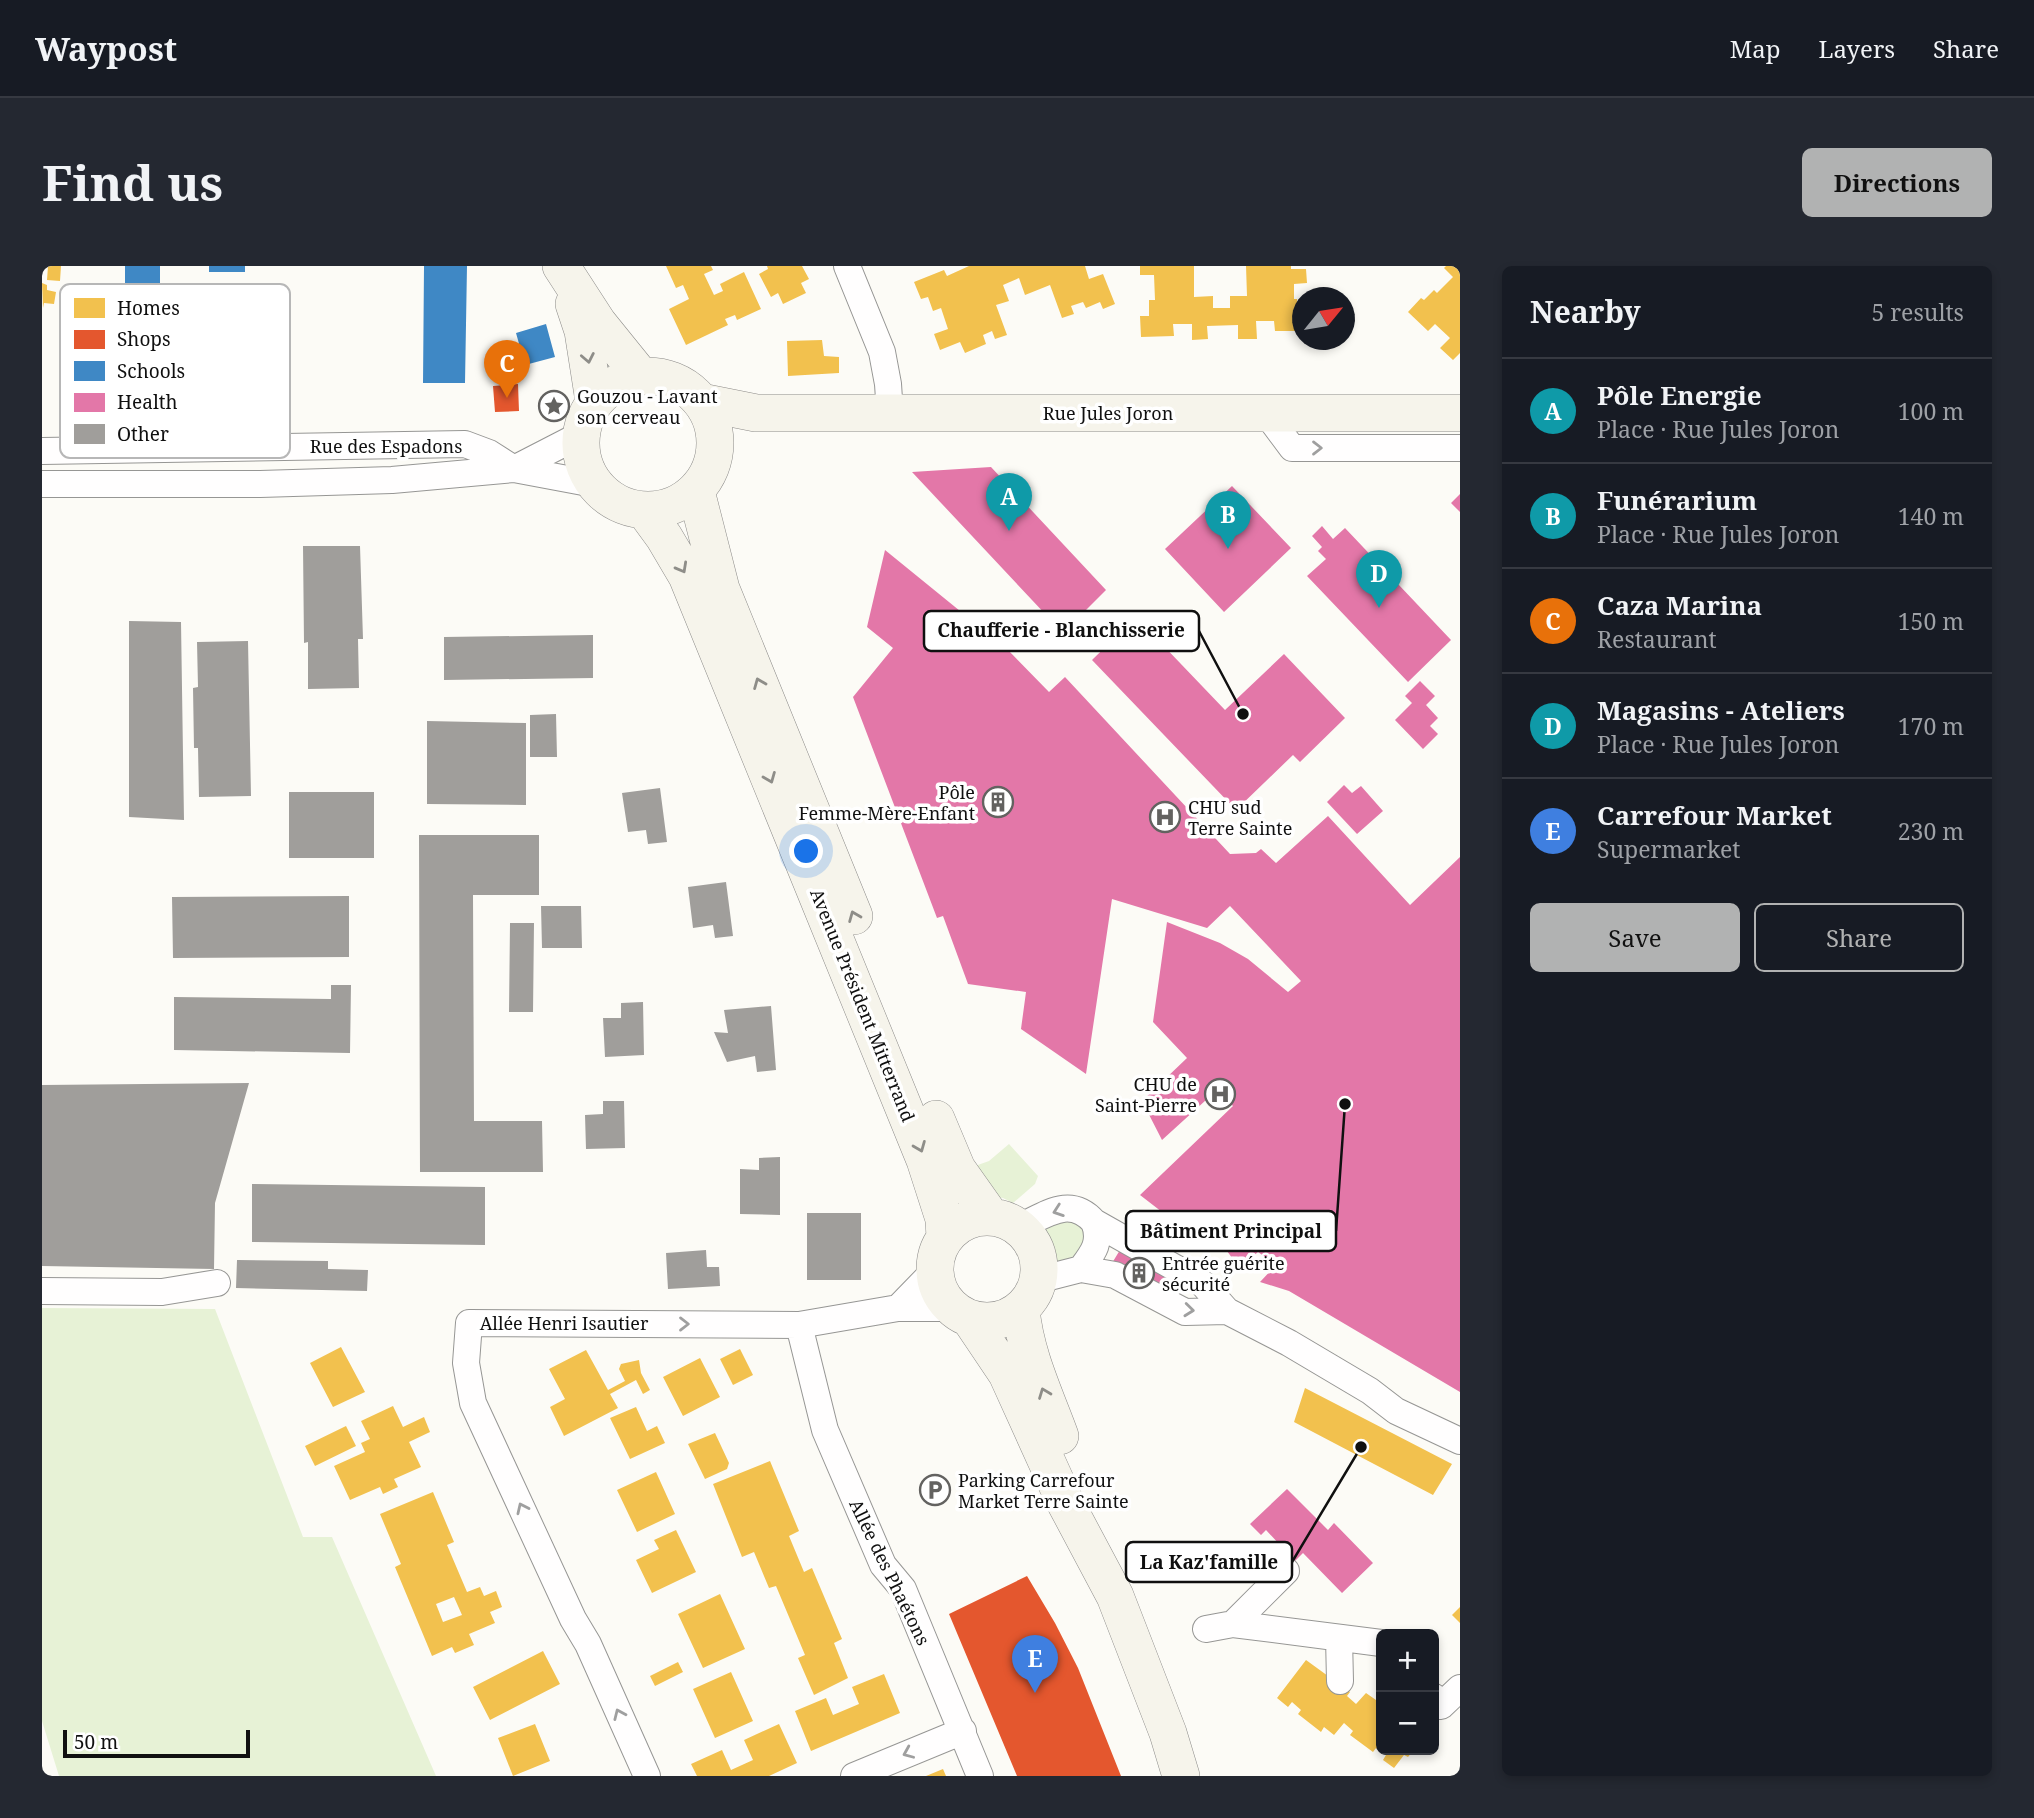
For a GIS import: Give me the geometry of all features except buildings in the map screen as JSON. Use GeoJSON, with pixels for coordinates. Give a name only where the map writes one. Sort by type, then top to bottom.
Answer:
{"type":"FeatureCollection","features":[{"type":"Feature","properties":{"kind":"main road"},"geometry":{"type":"LineString","coordinates":[[562,268],[598,323],[640,375]]}},
{"type":"Feature","properties":{"kind":"main road"},"geometry":{"type":"LineString","coordinates":[[562,268],[583,331],[594,401]]}},
{"type":"Feature","properties":{"kind":"main road"},"geometry":{"type":"LineString","coordinates":[[640,375],[663,377],[685,386],[701,402],[712,421],[715,442],[713,460],[696,492],[663,509],[645,511],[625,507],[608,498],[594,484],[585,469],[580,435],[585,417],[594,401],[607,388],[640,375]]}},
{"type":"Feature","properties":{"kind":"main road","name":"Rue Jules Joron"},"geometry":{"type":"LineString","coordinates":[[701,402],[755,413],[1460,413]]}},
{"type":"Feature","properties":{"kind":"main road"},"geometry":{"type":"LineString","coordinates":[[715,442],[755,413]]}},
{"type":"Feature","properties":{"kind":"main road","name":"Avenue Président Mitterrand"},"geometry":{"type":"LineString","coordinates":[[696,492],[721,589],[925,1094],[957,1169],[1005,1222]]}},
{"type":"Feature","properties":{"kind":"main road","name":"Avenue Président Mitterrand"},"geometry":{"type":"LineString","coordinates":[[645,511],[687,576],[925,1160],[944,1219],[940,1254]]}},
{"type":"Feature","properties":{"kind":"main road"},"geometry":{"type":"LineString","coordinates":[[1115,1596],[1104,1549],[1032,1363],[1023,1326],[1040,1265],[1036,1250],[1029,1238],[1005,1222],[965,1221],[954,1228],[940,1254],[937,1284],[944,1298],[961,1313],[1007,1374],[1065,1502],[1115,1596],[1168,1733],[1181,1776]]}},
{"type":"Feature","properties":{"kind":"main road"},"geometry":{"type":"LineString","coordinates":[[961,1313],[988,1321],[1006,1318],[1030,1295]]}},
{"type":"Feature","properties":{"kind":"street"},"geometry":{"type":"LineString","coordinates":[[850,267],[882,352],[890,414]]}},
{"type":"Feature","properties":{"kind":"street"},"geometry":{"type":"LineString","coordinates":[[1266,413],[1292,448],[1460,448]]}},
{"type":"Feature","properties":{"kind":"street"},"geometry":{"type":"LineString","coordinates":[[514,469],[580,435]]}},
{"type":"Feature","properties":{"kind":"street","name":"Rue des Espadons"},"geometry":{"type":"LineString","coordinates":[[290,446],[465,443],[489,453],[514,469]]}},
{"type":"Feature","properties":{"kind":"street","name":"Rue des Espadons"},"geometry":{"type":"LineString","coordinates":[[42,451],[60,451]]}},
{"type":"Feature","properties":{"kind":"street"},"geometry":{"type":"LineString","coordinates":[[42,484],[365,481],[514,469],[594,484]]}},
{"type":"Feature","properties":{"kind":"street"},"geometry":{"type":"LineString","coordinates":[[1005,1222],[1069,1207],[1086,1213],[1094,1222],[1202,1283],[1227,1311],[1289,1343],[1370,1391],[1396,1411],[1460,1441]]}},
{"type":"Feature","properties":{"kind":"street"},"geometry":{"type":"LineString","coordinates":[[1030,1295],[1081,1269],[1099,1240],[1094,1222]]}},
{"type":"Feature","properties":{"kind":"street"},"geometry":{"type":"LineString","coordinates":[[898,1308],[940,1254]]}},
{"type":"Feature","properties":{"kind":"street"},"geometry":{"type":"LineString","coordinates":[[1081,1269],[1115,1275],[1185,1312],[1227,1311]]}},
{"type":"Feature","properties":{"kind":"street"},"geometry":{"type":"LineString","coordinates":[[42,1291],[162,1292],[217,1283]]}},
{"type":"Feature","properties":{"kind":"street","name":"Allée Henri Isautier"},"geometry":{"type":"LineString","coordinates":[[647,1776],[588,1644],[573,1619],[473,1403],[466,1363],[469,1323],[799,1325],[898,1308],[961,1313]]}},
{"type":"Feature","properties":{"kind":"street","name":"Allée des Phaétons"},"geometry":{"type":"LineString","coordinates":[[799,1325],[825,1430],[883,1564],[902,1589],[980,1776]]}},
{"type":"Feature","properties":{"kind":"street"},"geometry":{"type":"LineString","coordinates":[[1370,1391],[1460,1425]]}},
{"type":"Feature","properties":{"kind":"street"},"geometry":{"type":"LineString","coordinates":[[1233,1624],[1286,1571]]}},
{"type":"Feature","properties":{"kind":"street"},"geometry":{"type":"LineString","coordinates":[[1206,1629],[1233,1624],[1376,1642]]}},
{"type":"Feature","properties":{"kind":"street"},"geometry":{"type":"LineString","coordinates":[[1339,1638],[1340,1681]]}},
{"type":"Feature","properties":{"kind":"street"},"geometry":{"type":"LineString","coordinates":[[1439,1703],[1441,1706],[1460,1688]]}},
{"type":"Feature","properties":{"kind":"street"},"geometry":{"type":"LineString","coordinates":[[854,1776],[963,1731]]}},
{"type":"Feature","properties":{"kind":"green space"},"geometry":{"type":"Polygon","coordinates":[[[1009,1144],[1038,1176],[1035,1184],[1013,1203],[990,1196],[975,1166],[989,1161],[1009,1144]]]}},
{"type":"Feature","properties":{"kind":"green space"},"geometry":{"type":"Polygon","coordinates":[[[1073,1219],[1087,1232],[1081,1255],[1057,1263],[1047,1233],[1042,1227],[1073,1219]]]}},
{"type":"Feature","properties":{"kind":"green space"},"geometry":{"type":"Polygon","coordinates":[[[42,1308],[215,1309],[303,1537],[332,1537],[436,1776],[59,1776],[42,1721],[42,1308]]]}},
{"type":"Feature","properties":{"kind":"place","name":"Caza Marina"},"geometry":{"type":"Point","coordinates":[507,398]}},
{"type":"Feature","properties":{"kind":"place","name":"Gouzou - Lavant son cerveau"},"geometry":{"type":"Point","coordinates":[554,406]}},
{"type":"Feature","properties":{"kind":"place","name":"Pôle Energie"},"geometry":{"type":"Point","coordinates":[1009,531]}},
{"type":"Feature","properties":{"kind":"place","name":"Funérarium"},"geometry":{"type":"Point","coordinates":[1228,549]}},
{"type":"Feature","properties":{"kind":"place","name":"Magasins - Ateliers"},"geometry":{"type":"Point","coordinates":[1379,608]}},
{"type":"Feature","properties":{"kind":"place","name":"Chaufferie - Blanchisserie"},"geometry":{"type":"Point","coordinates":[1243,714]}},
{"type":"Feature","properties":{"kind":"place","name":"Pôle Femme-Mère-Enfant"},"geometry":{"type":"Point","coordinates":[998,802]}},
{"type":"Feature","properties":{"kind":"place","name":"CHU sud Terre Sainte"},"geometry":{"type":"Point","coordinates":[1165,817]}},
{"type":"Feature","properties":{"kind":"place","name":"CHU de Saint-Pierre"},"geometry":{"type":"Point","coordinates":[1220,1094]}},
{"type":"Feature","properties":{"kind":"place","name":"Bâtiment Principal"},"geometry":{"type":"Point","coordinates":[1345,1104]}},
{"type":"Feature","properties":{"kind":"place","name":"Entrée guérite sécurité"},"geometry":{"type":"Point","coordinates":[1139,1273]}},
{"type":"Feature","properties":{"kind":"place","name":"La Kaz'famille"},"geometry":{"type":"Point","coordinates":[1361,1447]}},
{"type":"Feature","properties":{"kind":"place","name":"Parking Carrefour Market Terre Sainte"},"geometry":{"type":"Point","coordinates":[935,1490]}},
{"type":"Feature","properties":{"kind":"place","name":"Carrefour Market"},"geometry":{"type":"Point","coordinates":[1035,1693]}}]}
